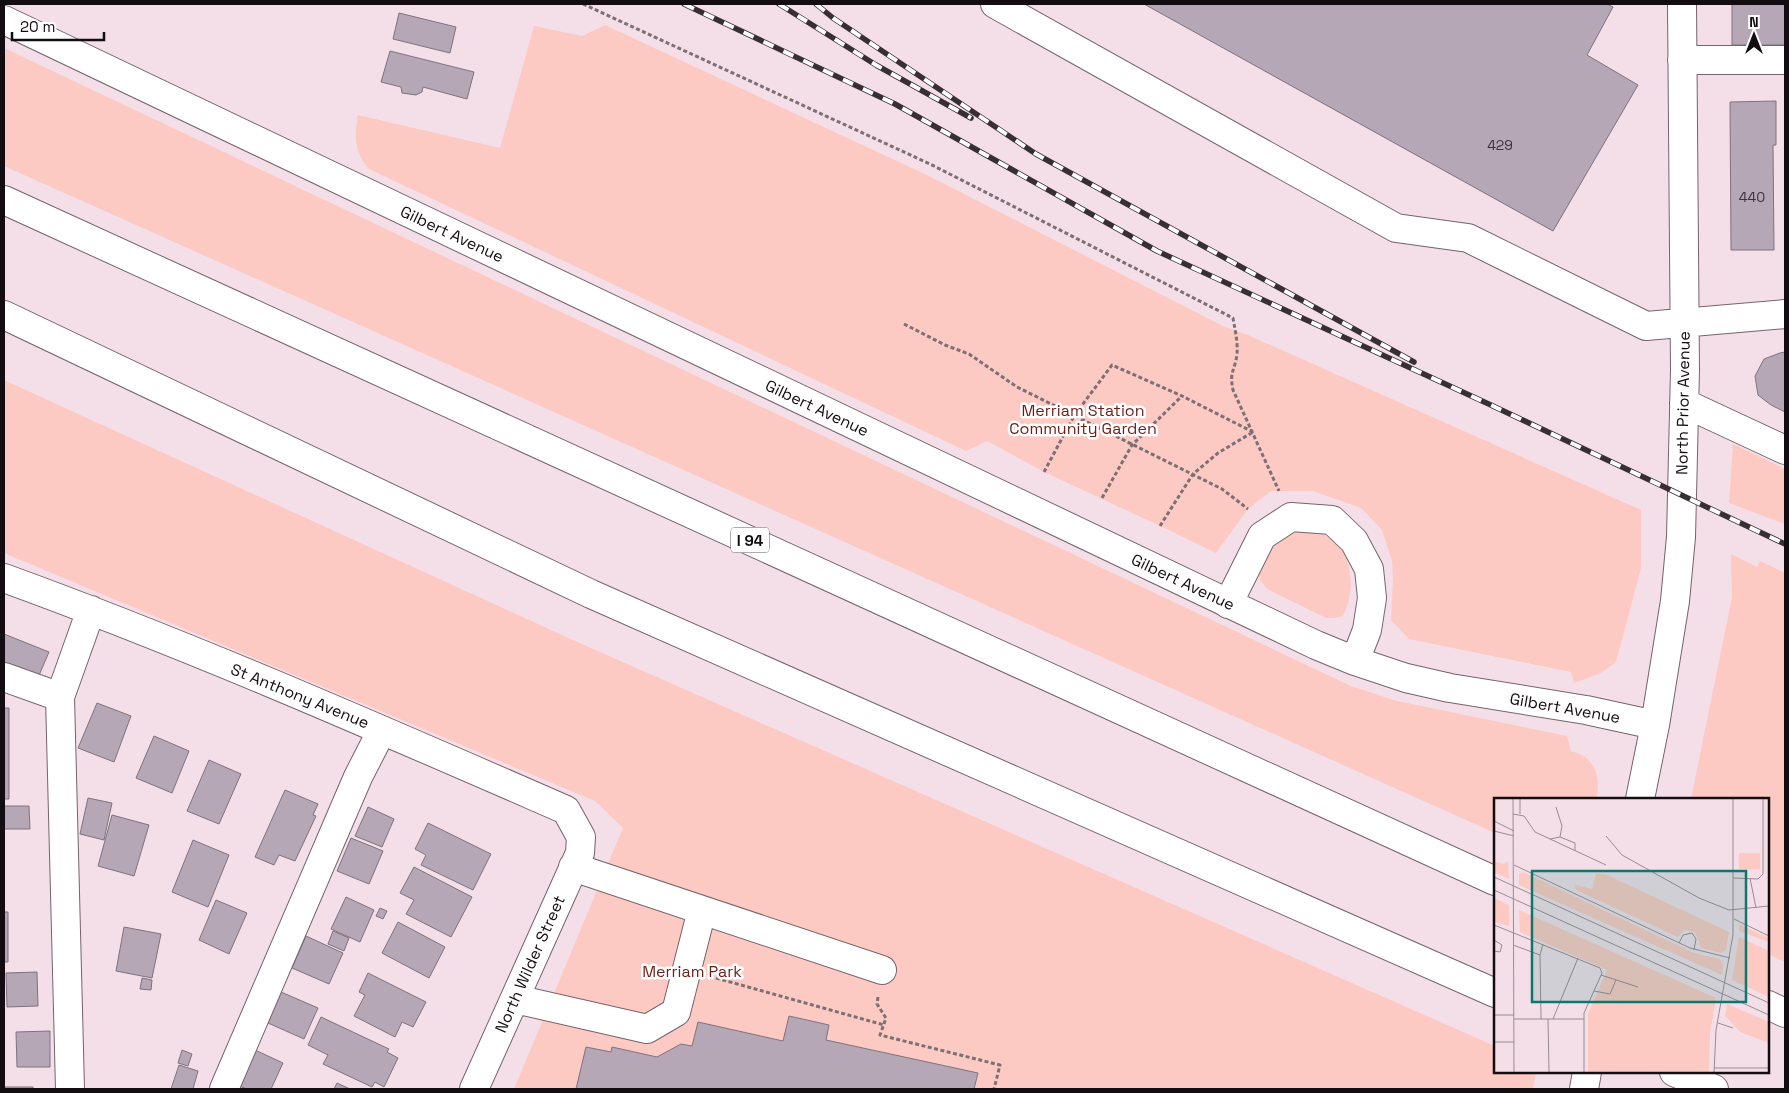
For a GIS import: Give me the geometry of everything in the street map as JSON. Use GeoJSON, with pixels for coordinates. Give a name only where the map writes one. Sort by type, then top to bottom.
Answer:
{"type":"FeatureCollection","features":[{"type":"Feature","properties":{"kind":"main road"},"geometry":{"type":"LineString","coordinates":[[995,4],[1396,228],[1468,238],[1646,326],[1785,314]]}},
{"type":"Feature","properties":{"kind":"main road","name":"North Prior Avenue"},"geometry":{"type":"LineString","coordinates":[[1640,798],[1655,725],[1675,601],[1680,537],[1684,403],[1682,4]]}},
{"type":"Feature","properties":{"kind":"main road","name":"Gilbert Avenue"},"geometry":{"type":"LineString","coordinates":[[4,20],[1228,604],[1355,661],[1406,678],[1450,688],[1586,710],[1655,725]]}},
{"type":"Feature","properties":{"kind":"main road"},"geometry":{"type":"LineString","coordinates":[[1682,60],[1785,60]]}},
{"type":"Feature","properties":{"kind":"main road","name":"I 94"},"geometry":{"type":"LineString","coordinates":[[4,200],[1494,881]]}},
{"type":"Feature","properties":{"kind":"main road"},"geometry":{"type":"LineString","coordinates":[[4,314],[591,594],[1494,993]]}},
{"type":"Feature","properties":{"kind":"main road"},"geometry":{"type":"LineString","coordinates":[[1684,403],[1785,450]]}},
{"type":"Feature","properties":{"kind":"main road"},"geometry":{"type":"LineString","coordinates":[[1228,604],[1262,536],[1291,517],[1332,520],[1354,541],[1368,569],[1372,598],[1368,630],[1355,661]]}},
{"type":"Feature","properties":{"kind":"main road","name":"St Anthony Avenue"},"geometry":{"type":"LineString","coordinates":[[4,578],[91,610],[382,730],[566,810],[581,837]]}},
{"type":"Feature","properties":{"kind":"main road"},"geometry":{"type":"LineString","coordinates":[[70,1089],[60,698],[91,610]]}},
{"type":"Feature","properties":{"kind":"main road"},"geometry":{"type":"LineString","coordinates":[[4,677],[60,698]]}},
{"type":"Feature","properties":{"kind":"main road"},"geometry":{"type":"LineString","coordinates":[[224,1089],[358,777],[382,730]]}},
{"type":"Feature","properties":{"kind":"main road","name":"North Wilder Street"},"geometry":{"type":"LineString","coordinates":[[474,1089],[580,853],[581,837]]}},
{"type":"Feature","properties":{"kind":"main road"},"geometry":{"type":"LineString","coordinates":[[573,867],[882,970]]}},
{"type":"Feature","properties":{"kind":"main road"},"geometry":{"type":"LineString","coordinates":[[515,999],[647,1029],[676,1012],[702,910]]}},
{"type":"Feature","properties":{"kind":"main road"},"geometry":{"type":"LineString","coordinates":[[1769,1006],[1785,1014]]}},
{"type":"Feature","properties":{"kind":"main road"},"geometry":{"type":"LineString","coordinates":[[1584,1089],[1587,1073]]}},
{"type":"Feature","properties":{"kind":"main road"},"geometry":{"type":"LineString","coordinates":[[1676,1073],[1714,1089]]}},
{"type":"Feature","properties":{"kind":"path"},"geometry":{"type":"LineString","coordinates":[[583,4],[930,164],[1233,318],[1237,338],[1237,355],[1231,379],[1233,390],[1291,517]]}},
{"type":"Feature","properties":{"kind":"path"},"geometry":{"type":"LineString","coordinates":[[904,324],[945,345],[969,354],[1017,388],[1222,489],[1248,509]]}},
{"type":"Feature","properties":{"kind":"path"},"geometry":{"type":"LineString","coordinates":[[1044,472],[1074,416],[1112,366],[1182,396],[1253,432]]}},
{"type":"Feature","properties":{"kind":"path"},"geometry":{"type":"LineString","coordinates":[[1102,498],[1132,445],[1182,396]]}},
{"type":"Feature","properties":{"kind":"path"},"geometry":{"type":"LineString","coordinates":[[1160,526],[1193,474],[1218,453],[1253,432]]}},
{"type":"Feature","properties":{"kind":"path"},"geometry":{"type":"LineString","coordinates":[[882,970],[877,1004],[886,1018],[880,1035],[1000,1065],[994,1089]]}},
{"type":"Feature","properties":{"kind":"path"},"geometry":{"type":"LineString","coordinates":[[715,978],[884,1025]]}},
{"type":"Feature","properties":{"kind":"green space","name":"Merriam Station Community Garden"},"geometry":{"type":"Polygon","coordinates":[[[605,25],[929,176],[1223,326],[1248,335],[1641,510],[1641,568],[1616,662],[1601,673],[1574,683],[1571,672],[1409,639],[1391,620],[1392,561],[1382,530],[1361,508],[1313,491],[1271,491],[1248,509],[1216,553],[1044,472],[987,441],[966,451],[369,169],[360,156],[356,143],[358,115],[500,148],[534,26],[582,36],[605,25]]]}},
{"type":"Feature","properties":{"kind":"green space"},"geometry":{"type":"Polygon","coordinates":[[[4,48],[1351,686],[1397,701],[1567,736],[1571,751],[1586,758],[1595,768],[1598,782],[1597,798],[1494,798],[1494,833],[4,166],[4,48]]]}},
{"type":"Feature","properties":{"kind":"green space","name":"Merriam Park"},"geometry":{"type":"Polygon","coordinates":[[[4,380],[575,641],[1494,1046],[1494,1073],[1536,1073],[1533,1089],[514,1089],[623,828],[595,801],[4,553],[4,380]]]}},
{"type":"Feature","properties":{"kind":"green space"},"geometry":{"type":"Polygon","coordinates":[[[1733,444],[1785,469],[1785,524],[1729,503],[1733,444]]]}},
{"type":"Feature","properties":{"kind":"green space"},"geometry":{"type":"Polygon","coordinates":[[[1303,529],[1325,535],[1335,542],[1347,560],[1351,583],[1350,594],[1343,616],[1326,618],[1267,589],[1260,580],[1258,567],[1261,554],[1290,532],[1303,529]]]}},
{"type":"Feature","properties":{"kind":"green space"},"geometry":{"type":"Polygon","coordinates":[[[1731,554],[1757,567],[1760,561],[1785,573],[1785,962],[1769,954],[1769,798],[1691,798],[1732,597],[1731,554]]]}},
{"type":"Feature","properties":{"kind":"building"},"geometry":{"type":"Polygon","coordinates":[[[1144,4],[1607,4],[1613,7],[1587,55],[1638,85],[1553,231],[1144,4]]]}},
{"type":"Feature","properties":{"kind":"building"},"geometry":{"type":"Polygon","coordinates":[[[1732,4],[1785,4],[1785,45],[1732,45],[1732,4]]]}},
{"type":"Feature","properties":{"kind":"building"},"geometry":{"type":"Polygon","coordinates":[[[399,13],[456,27],[450,53],[393,39],[399,13]]]}},
{"type":"Feature","properties":{"kind":"building"},"geometry":{"type":"Polygon","coordinates":[[[390,51],[474,72],[467,99],[423,87],[422,92],[416,95],[402,93],[401,87],[381,82],[390,51]]]}},
{"type":"Feature","properties":{"kind":"building"},"geometry":{"type":"Polygon","coordinates":[[[1776,101],[1776,145],[1773,145],[1774,250],[1731,250],[1730,102],[1776,101]]]}},
{"type":"Feature","properties":{"kind":"building"},"geometry":{"type":"Polygon","coordinates":[[[1785,352],[1785,412],[1771,405],[1758,395],[1755,376],[1764,359],[1785,352]]]}},
{"type":"Feature","properties":{"kind":"building"},"geometry":{"type":"Polygon","coordinates":[[[4,634],[49,652],[37,680],[4,666],[4,634]]]}},
{"type":"Feature","properties":{"kind":"building"},"geometry":{"type":"Polygon","coordinates":[[[97,703],[131,716],[114,762],[78,748],[97,703]]]}},
{"type":"Feature","properties":{"kind":"building"},"geometry":{"type":"Polygon","coordinates":[[[4,708],[9,708],[9,799],[4,799],[4,708]]]}},
{"type":"Feature","properties":{"kind":"building"},"geometry":{"type":"Polygon","coordinates":[[[154,736],[189,751],[172,793],[136,778],[154,736]]]}},
{"type":"Feature","properties":{"kind":"building"},"geometry":{"type":"Polygon","coordinates":[[[209,760],[241,774],[219,824],[187,811],[209,760]]]}},
{"type":"Feature","properties":{"kind":"building"},"geometry":{"type":"Polygon","coordinates":[[[285,790],[318,804],[313,815],[316,816],[295,861],[279,855],[274,865],[255,857],[285,790]]]}},
{"type":"Feature","properties":{"kind":"building"},"geometry":{"type":"Polygon","coordinates":[[[88,798],[112,803],[104,840],[80,834],[88,798]]]}},
{"type":"Feature","properties":{"kind":"building"},"geometry":{"type":"Polygon","coordinates":[[[4,806],[29,806],[30,829],[4,829],[4,806]]]}},
{"type":"Feature","properties":{"kind":"building"},"geometry":{"type":"Polygon","coordinates":[[[368,807],[394,819],[382,847],[355,836],[368,807]]]}},
{"type":"Feature","properties":{"kind":"building"},"geometry":{"type":"Polygon","coordinates":[[[112,815],[149,825],[134,876],[98,866],[112,815]]]}},
{"type":"Feature","properties":{"kind":"building"},"geometry":{"type":"Polygon","coordinates":[[[428,823],[491,854],[473,890],[421,865],[426,855],[415,849],[428,823]]]}},
{"type":"Feature","properties":{"kind":"building"},"geometry":{"type":"Polygon","coordinates":[[[351,838],[383,851],[369,884],[337,871],[351,838]]]}},
{"type":"Feature","properties":{"kind":"building"},"geometry":{"type":"Polygon","coordinates":[[[193,840],[229,855],[208,907],[172,892],[193,840]]]}},
{"type":"Feature","properties":{"kind":"building"},"geometry":{"type":"Polygon","coordinates":[[[414,867],[472,897],[451,937],[406,914],[414,900],[400,893],[414,867]]]}},
{"type":"Feature","properties":{"kind":"building"},"geometry":{"type":"Polygon","coordinates":[[[346,897],[374,910],[360,942],[331,929],[346,897]]]}},
{"type":"Feature","properties":{"kind":"building"},"geometry":{"type":"Polygon","coordinates":[[[216,900],[247,913],[229,954],[199,940],[216,900]]]}},
{"type":"Feature","properties":{"kind":"building"},"geometry":{"type":"Polygon","coordinates":[[[380,908],[387,911],[383,919],[376,916],[380,908]]]}},
{"type":"Feature","properties":{"kind":"building"},"geometry":{"type":"Polygon","coordinates":[[[4,912],[8,912],[8,962],[4,962],[4,912]]]}},
{"type":"Feature","properties":{"kind":"building"},"geometry":{"type":"Polygon","coordinates":[[[398,922],[445,947],[429,978],[382,953],[398,922]]]}},
{"type":"Feature","properties":{"kind":"building"},"geometry":{"type":"Polygon","coordinates":[[[124,927],[161,934],[152,978],[116,971],[124,927]]]}},
{"type":"Feature","properties":{"kind":"building"},"geometry":{"type":"Polygon","coordinates":[[[333,931],[349,938],[344,951],[328,944],[333,931]]]}},
{"type":"Feature","properties":{"kind":"building"},"geometry":{"type":"Polygon","coordinates":[[[306,936],[343,953],[329,984],[292,968],[306,936]]]}},
{"type":"Feature","properties":{"kind":"building"},"geometry":{"type":"Polygon","coordinates":[[[37,972],[38,1006],[7,1007],[6,973],[37,972]]]}},
{"type":"Feature","properties":{"kind":"building"},"geometry":{"type":"Polygon","coordinates":[[[368,973],[426,1002],[413,1027],[402,1022],[395,1037],[354,1016],[365,995],[359,992],[368,973]]]}},
{"type":"Feature","properties":{"kind":"building"},"geometry":{"type":"Polygon","coordinates":[[[142,978],[152,980],[151,990],[140,989],[142,978]]]}},
{"type":"Feature","properties":{"kind":"building"},"geometry":{"type":"Polygon","coordinates":[[[281,992],[318,1008],[304,1039],[268,1023],[281,992]]]}},
{"type":"Feature","properties":{"kind":"building"},"geometry":{"type":"Polygon","coordinates":[[[789,1016],[829,1025],[826,1040],[978,1073],[974,1089],[576,1089],[586,1047],[611,1052],[612,1047],[657,1057],[681,1044],[692,1046],[698,1022],[783,1041],[789,1016]]]}},
{"type":"Feature","properties":{"kind":"building"},"geometry":{"type":"Polygon","coordinates":[[[321,1017],[389,1049],[387,1052],[398,1058],[384,1087],[375,1082],[372,1087],[323,1064],[328,1055],[308,1045],[321,1017]]]}},
{"type":"Feature","properties":{"kind":"building"},"geometry":{"type":"Polygon","coordinates":[[[50,1031],[50,1067],[17,1067],[16,1032],[50,1031]]]}},
{"type":"Feature","properties":{"kind":"building"},"geometry":{"type":"Polygon","coordinates":[[[182,1050],[192,1054],[188,1066],[178,1063],[182,1050]]]}},
{"type":"Feature","properties":{"kind":"building"},"geometry":{"type":"Polygon","coordinates":[[[255,1050],[283,1063],[271,1089],[247,1089],[239,1086],[255,1050]]]}},
{"type":"Feature","properties":{"kind":"building"},"geometry":{"type":"Polygon","coordinates":[[[179,1065],[198,1071],[193,1089],[171,1089],[179,1065]]]}},
{"type":"Feature","properties":{"kind":"building"},"geometry":{"type":"Polygon","coordinates":[[[337,1083],[350,1089],[334,1089],[337,1083]]]}},
{"type":"Feature","properties":{"kind":"building"},"geometry":{"type":"Polygon","coordinates":[[[5,1087],[33,1087],[33,1089],[5,1089],[5,1087]]]}},
{"type":"Feature","properties":{"kind":"railway"},"geometry":{"type":"LineString","coordinates":[[684,4],[895,104],[1157,251],[1493,406],[1785,544]]}},
{"type":"Feature","properties":{"kind":"railway"},"geometry":{"type":"LineString","coordinates":[[779,4],[876,65],[971,118]]}},
{"type":"Feature","properties":{"kind":"railway"},"geometry":{"type":"LineString","coordinates":[[816,4],[833,18],[1036,154],[1414,362]]}}]}
